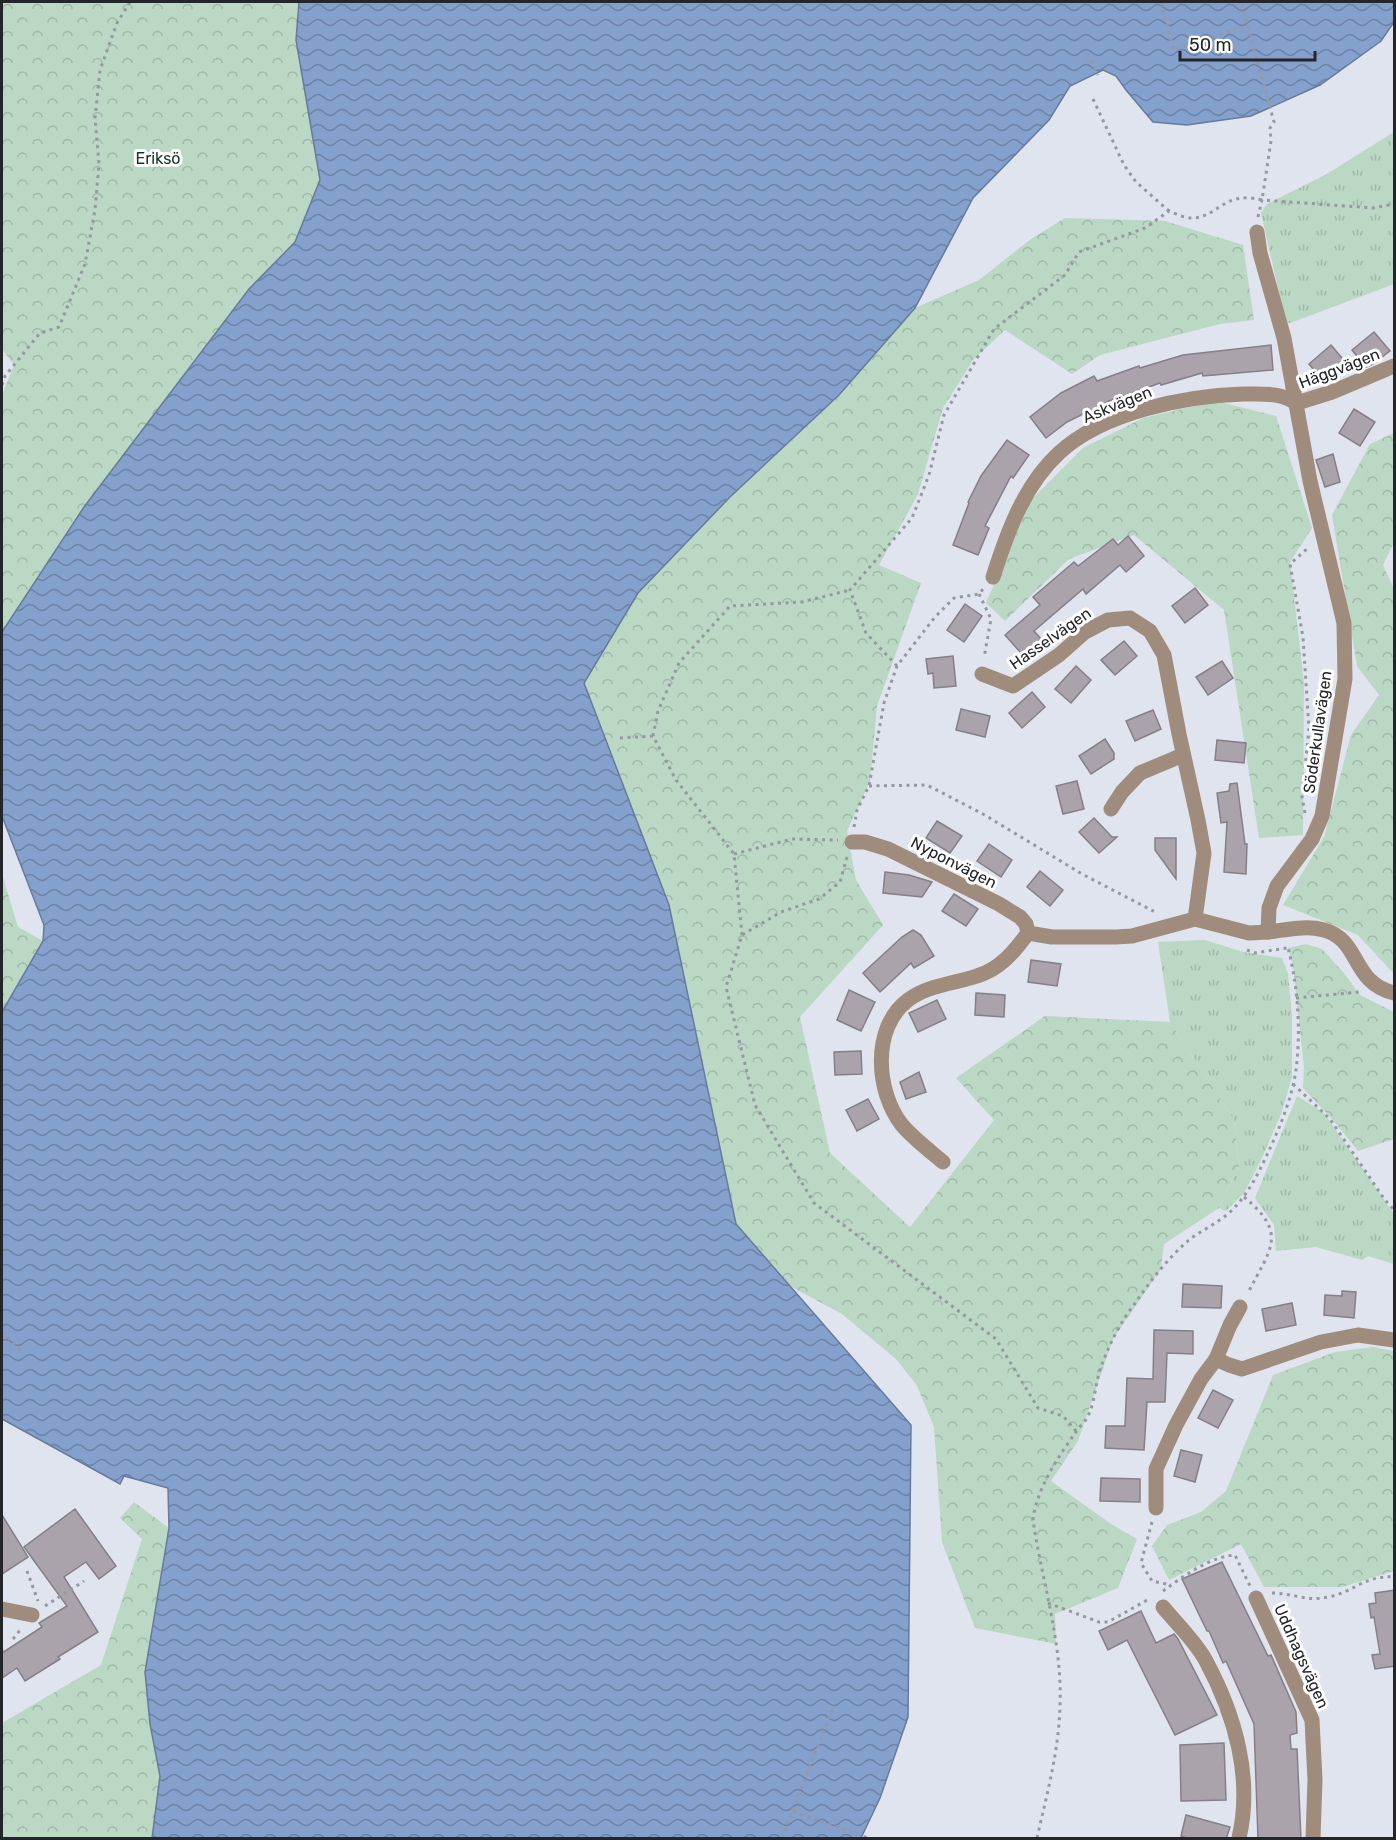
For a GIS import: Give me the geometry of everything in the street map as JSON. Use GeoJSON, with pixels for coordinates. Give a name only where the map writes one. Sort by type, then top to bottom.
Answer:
{"type":"FeatureCollection","features":[{"type":"Feature","properties":{"kind":"street","name":"Söderkullavägen"},"geometry":{"type":"LineString","coordinates":[[1257,232],[1260,253],[1284,338],[1300,431],[1344,623],[1345,679],[1322,816],[1312,839],[1277,886],[1269,908],[1268,932]]}},
{"type":"Feature","properties":{"kind":"street","name":"Häggvägen"},"geometry":{"type":"LineString","coordinates":[[1297,403],[1332,392],[1395,366]]}},
{"type":"Feature","properties":{"kind":"street","name":"Askvägen"},"geometry":{"type":"LineString","coordinates":[[993,577],[1004,543],[1035,481],[1059,453],[1084,436],[1110,422],[1136,412],[1198,398],[1259,394],[1281,396],[1297,403]]}},
{"type":"Feature","properties":{"kind":"street","name":"Hasselvägen"},"geometry":{"type":"LineString","coordinates":[[982,674],[1013,686],[1059,655],[1085,632],[1108,620],[1130,618],[1150,631],[1164,655],[1204,853],[1195,919]]}},
{"type":"Feature","properties":{"kind":"street"},"geometry":{"type":"LineString","coordinates":[[1111,809],[1122,792],[1140,773],[1183,755]]}},
{"type":"Feature","properties":{"kind":"street","name":"Nyponvägen"},"geometry":{"type":"LineString","coordinates":[[852,842],[865,842],[888,849],[999,904],[1020,917],[1026,924],[1028,933]]}},
{"type":"Feature","properties":{"kind":"street"},"geometry":{"type":"LineString","coordinates":[[944,1162],[903,1126],[893,1111],[885,1092],[882,1068],[882,1048],[886,1028],[895,1012],[908,1000],[924,991],[978,976],[991,970],[1003,962],[1028,933],[1052,937],[1132,936],[1195,919],[1249,933],[1312,928],[1325,930],[1340,936],[1371,983],[1383,990],[1395,993]]}},
{"type":"Feature","properties":{"kind":"street"},"geometry":{"type":"LineString","coordinates":[[1156,1508],[1156,1469],[1196,1388],[1216,1359],[1240,1307]]}},
{"type":"Feature","properties":{"kind":"street"},"geometry":{"type":"LineString","coordinates":[[1216,1359],[1242,1369],[1321,1342],[1366,1336],[1395,1340]]}},
{"type":"Feature","properties":{"kind":"street","name":"Uddhagsvägen"},"geometry":{"type":"LineString","coordinates":[[1256,1598],[1312,1720],[1315,1780],[1314,1839]]}},
{"type":"Feature","properties":{"kind":"street"},"geometry":{"type":"LineString","coordinates":[[1163,1607],[1206,1659],[1236,1728],[1245,1797],[1239,1839]]}},
{"type":"Feature","properties":{"kind":"street"},"geometry":{"type":"LineString","coordinates":[[2,1609],[32,1615]]}},
{"type":"Feature","properties":{"kind":"path"},"geometry":{"type":"LineString","coordinates":[[2,385],[5,376],[40,333],[59,327],[85,264],[95,210],[99,164],[95,117],[100,70],[117,23],[130,2]]}},
{"type":"Feature","properties":{"kind":"path"},"geometry":{"type":"LineString","coordinates":[[1161,2],[1174,50],[1246,26]]}},
{"type":"Feature","properties":{"kind":"path"},"geometry":{"type":"LineString","coordinates":[[1240,2],[1274,122],[1270,128],[1271,141],[1257,232]]}},
{"type":"Feature","properties":{"kind":"path"},"geometry":{"type":"LineString","coordinates":[[1088,54],[1098,75]]}},
{"type":"Feature","properties":{"kind":"path"},"geometry":{"type":"LineString","coordinates":[[1093,99],[1124,165],[1136,182],[1169,211],[1191,218],[1203,216],[1231,199],[1248,198],[1373,208],[1395,204]]}},
{"type":"Feature","properties":{"kind":"path"},"geometry":{"type":"LineString","coordinates":[[1076,1431],[1063,1416],[1038,1408],[996,1339],[814,1203],[755,1105],[726,987],[742,935],[734,854],[676,780],[653,736],[658,711],[679,663],[730,606],[802,602],[850,590],[912,518],[929,475],[944,415],[994,329],[1065,275],[1079,252],[1145,228],[1169,211]]}},
{"type":"Feature","properties":{"kind":"path"},"geometry":{"type":"LineString","coordinates":[[1305,816],[1302,797],[1310,729],[1304,637],[1290,564],[1323,534]]}},
{"type":"Feature","properties":{"kind":"path"},"geometry":{"type":"LineString","coordinates":[[742,935],[781,912],[819,899],[840,882],[852,842],[856,810],[869,786],[884,703],[897,666],[935,617],[954,598],[979,594],[993,577]]}},
{"type":"Feature","properties":{"kind":"path"},"geometry":{"type":"LineString","coordinates":[[850,590],[866,633],[897,666]]}},
{"type":"Feature","properties":{"kind":"path"},"geometry":{"type":"LineString","coordinates":[[979,594],[991,620],[982,674]]}},
{"type":"Feature","properties":{"kind":"path"},"geometry":{"type":"LineString","coordinates":[[620,738],[653,736]]}},
{"type":"Feature","properties":{"kind":"path"},"geometry":{"type":"LineString","coordinates":[[869,786],[927,785],[1037,846],[1082,874],[1160,914],[1164,928]]}},
{"type":"Feature","properties":{"kind":"path"},"geometry":{"type":"LineString","coordinates":[[734,854],[792,839],[852,842]]}},
{"type":"Feature","properties":{"kind":"path"},"geometry":{"type":"LineString","coordinates":[[1245,949],[1254,953],[1296,945]]}},
{"type":"Feature","properties":{"kind":"path"},"geometry":{"type":"LineString","coordinates":[[1037,1839],[1056,1759],[1060,1691],[1056,1644],[1033,1520],[1034,1506],[1039,1491],[1076,1431],[1087,1418],[1101,1370],[1120,1326],[1135,1303],[1166,1264],[1190,1240],[1229,1213],[1256,1180],[1274,1139],[1296,1070],[1298,1023],[1293,966],[1288,948]]}},
{"type":"Feature","properties":{"kind":"path"},"geometry":{"type":"LineString","coordinates":[[1296,998],[1360,994],[1355,989]]}},
{"type":"Feature","properties":{"kind":"path"},"geometry":{"type":"LineString","coordinates":[[1293,1084],[1330,1119],[1385,1200],[1395,1210]]}},
{"type":"Feature","properties":{"kind":"path"},"geometry":{"type":"LineString","coordinates":[[1240,1307],[1272,1245],[1269,1223],[1260,1210],[1244,1197]]}},
{"type":"Feature","properties":{"kind":"path"},"geometry":{"type":"LineString","coordinates":[[2,1332],[22,1352]]}},
{"type":"Feature","properties":{"kind":"path"},"geometry":{"type":"LineString","coordinates":[[1156,1508],[1141,1563],[1152,1581],[1171,1585]]}},
{"type":"Feature","properties":{"kind":"path"},"geometry":{"type":"LineString","coordinates":[[27,1571],[41,1608],[84,1581]]}},
{"type":"Feature","properties":{"kind":"path"},"geometry":{"type":"LineString","coordinates":[[1256,1598],[1274,1593],[1311,1599],[1328,1598],[1360,1582],[1382,1576],[1395,1577]]}},
{"type":"Feature","properties":{"kind":"path"},"geometry":{"type":"LineString","coordinates":[[783,1839],[834,1705]]}},
{"type":"Feature","properties":{"kind":"path"},"geometry":{"type":"LineString","coordinates":[[793,1811],[868,1839]]}},
{"type":"Feature","properties":{"kind":"green space","name":"Eriksö"},"geometry":{"type":"Polygon","coordinates":[[[2,2],[299,2],[296,41],[320,180],[295,242],[249,289],[84,507],[2,632],[2,395],[14,365],[2,349],[2,2]]]}},
{"type":"Feature","properties":{"kind":"green space"},"geometry":{"type":"Polygon","coordinates":[[[1394,132],[1394,284],[1286,323],[1261,213],[1267,204],[1325,175],[1394,132]]]}},
{"type":"Feature","properties":{"kind":"green space"},"geometry":{"type":"Polygon","coordinates":[[[1065,218],[1165,221],[1243,245],[1254,320],[1220,324],[1100,355],[1072,374],[1005,330],[973,360],[943,408],[918,494],[879,565],[921,583],[877,706],[870,781],[847,831],[856,880],[883,925],[800,1017],[830,1153],[910,1227],[994,1120],[956,1078],[1045,1016],[1170,1022],[1234,1120],[1239,1166],[1219,1208],[1164,1244],[1161,1269],[1113,1339],[1078,1441],[1051,1481],[1111,1524],[1137,1539],[1118,1588],[1055,1614],[1056,1644],[975,1628],[942,1542],[934,1427],[917,1386],[897,1360],[842,1314],[792,1287],[736,1224],[669,905],[584,683],[638,593],[718,509],[826,408],[915,308],[979,280],[1031,239],[1065,218]]]}},
{"type":"Feature","properties":{"kind":"green space"},"geometry":{"type":"Polygon","coordinates":[[[1216,401],[1276,416],[1312,528],[1290,562],[1304,683],[1303,835],[1259,838],[1224,610],[1134,535],[1069,559],[1005,621],[986,603],[1030,501],[1083,448],[1143,418],[1216,401]]]}},
{"type":"Feature","properties":{"kind":"green space"},"geometry":{"type":"Polygon","coordinates":[[[1394,433],[1394,542],[1383,565],[1394,589],[1394,974],[1358,935],[1283,905],[1324,837],[1351,735],[1379,695],[1357,666],[1332,515],[1370,444],[1394,433]]]}},
{"type":"Feature","properties":{"kind":"green space"},"geometry":{"type":"Polygon","coordinates":[[[2,874],[18,927],[43,941],[2,1012],[2,874]]]}},
{"type":"Feature","properties":{"kind":"green space"},"geometry":{"type":"Polygon","coordinates":[[[1205,940],[1243,952],[1282,958],[1288,974],[1292,1015],[1292,1077],[1281,1114],[1244,1193],[1226,1211],[1219,1208],[1239,1166],[1234,1120],[1170,1022],[1158,942],[1205,940]]]}},
{"type":"Feature","properties":{"kind":"green space"},"geometry":{"type":"Polygon","coordinates":[[[1306,944],[1322,949],[1360,995],[1394,1012],[1394,1139],[1358,1151],[1303,1088],[1304,1067],[1293,966],[1288,948],[1306,944]]]}},
{"type":"Feature","properties":{"kind":"green space"},"geometry":{"type":"Polygon","coordinates":[[[1297,1096],[1324,1113],[1394,1214],[1394,1264],[1368,1256],[1362,1260],[1316,1247],[1276,1251],[1274,1225],[1255,1198],[1297,1096]]]}},
{"type":"Feature","properties":{"kind":"green space"},"geometry":{"type":"Polygon","coordinates":[[[1373,1347],[1394,1351],[1394,1571],[1342,1587],[1264,1587],[1241,1544],[1169,1580],[1152,1546],[1167,1525],[1201,1512],[1226,1491],[1273,1375],[1335,1352],[1373,1347]]]}},
{"type":"Feature","properties":{"kind":"green space"},"geometry":{"type":"Polygon","coordinates":[[[134,1502],[169,1528],[145,1672],[150,1724],[160,1776],[152,1838],[2,1838],[2,1723],[101,1665],[142,1539],[120,1518],[134,1502]]]}},
{"type":"Feature","properties":{"kind":"water"},"geometry":{"type":"Polygon","coordinates":[[[299,2],[1394,2],[1394,22],[1381,41],[1320,85],[1251,116],[1187,125],[1153,122],[1116,76],[1103,70],[1070,86],[1049,120],[973,198],[915,308],[839,395],[730,497],[638,593],[584,683],[669,905],[736,1224],[911,1425],[908,1717],[880,1798],[861,1838],[152,1838],[160,1776],[150,1724],[145,1672],[169,1528],[168,1488],[124,1476],[120,1484],[2,1419],[2,1012],[43,941],[44,925],[2,816],[2,632],[84,507],[249,289],[295,242],[320,180],[296,40],[299,2]]]}},
{"type":"Feature","properties":{"kind":"building"},"geometry":{"type":"Polygon","coordinates":[[[1374,332],[1390,351],[1366,367],[1352,350],[1374,332]]]}},
{"type":"Feature","properties":{"kind":"building"},"geometry":{"type":"Polygon","coordinates":[[[1271,345],[1273,370],[1203,376],[1202,373],[1161,385],[1160,383],[1109,401],[1067,422],[1046,438],[1030,417],[1061,393],[1094,376],[1097,381],[1139,366],[1140,368],[1183,355],[1271,345]]]}},
{"type":"Feature","properties":{"kind":"building"},"geometry":{"type":"Polygon","coordinates":[[[1331,345],[1347,364],[1325,383],[1309,364],[1331,345]]]}},
{"type":"Feature","properties":{"kind":"building"},"geometry":{"type":"Polygon","coordinates":[[[1354,409],[1375,422],[1360,446],[1339,433],[1354,409]]]}},
{"type":"Feature","properties":{"kind":"building"},"geometry":{"type":"Polygon","coordinates":[[[1007,440],[1029,455],[1013,478],[1011,476],[985,526],[989,528],[978,555],[953,545],[968,502],[981,476],[1007,440]]]}},
{"type":"Feature","properties":{"kind":"building"},"geometry":{"type":"Polygon","coordinates":[[[1333,454],[1340,482],[1325,487],[1316,460],[1333,454]]]}},
{"type":"Feature","properties":{"kind":"building"},"geometry":{"type":"Polygon","coordinates":[[[1128,536],[1144,556],[1126,572],[1120,565],[1086,594],[1083,589],[1034,631],[1041,639],[1022,654],[1005,635],[1040,605],[1033,597],[1074,562],[1078,566],[1113,539],[1118,545],[1128,536]]]}},
{"type":"Feature","properties":{"kind":"building"},"geometry":{"type":"Polygon","coordinates":[[[1195,588],[1208,605],[1185,623],[1172,606],[1195,588]]]}},
{"type":"Feature","properties":{"kind":"building"},"geometry":{"type":"Polygon","coordinates":[[[965,604],[982,616],[964,642],[947,630],[965,604]]]}},
{"type":"Feature","properties":{"kind":"building"},"geometry":{"type":"Polygon","coordinates":[[[1124,641],[1137,656],[1115,675],[1101,660],[1124,641]]]}},
{"type":"Feature","properties":{"kind":"building"},"geometry":{"type":"Polygon","coordinates":[[[953,656],[956,686],[934,688],[933,673],[928,674],[926,659],[953,656]]]}},
{"type":"Feature","properties":{"kind":"building"},"geometry":{"type":"Polygon","coordinates":[[[1222,661],[1233,678],[1208,695],[1196,677],[1222,661]]]}},
{"type":"Feature","properties":{"kind":"building"},"geometry":{"type":"Polygon","coordinates":[[[1076,666],[1091,680],[1071,703],[1055,689],[1076,666]]]}},
{"type":"Feature","properties":{"kind":"building"},"geometry":{"type":"Polygon","coordinates":[[[1032,692],[1045,707],[1022,728],[1009,713],[1032,692]]]}},
{"type":"Feature","properties":{"kind":"building"},"geometry":{"type":"Polygon","coordinates":[[[961,709],[990,716],[985,737],[956,730],[961,709]]]}},
{"type":"Feature","properties":{"kind":"building"},"geometry":{"type":"Polygon","coordinates":[[[1153,710],[1161,729],[1135,741],[1126,721],[1153,710]]]}},
{"type":"Feature","properties":{"kind":"building"},"geometry":{"type":"Polygon","coordinates":[[[1105,739],[1114,753],[1114,759],[1091,774],[1079,756],[1105,739]]]}},
{"type":"Feature","properties":{"kind":"building"},"geometry":{"type":"Polygon","coordinates":[[[1217,740],[1246,743],[1244,763],[1215,760],[1217,740]]]}},
{"type":"Feature","properties":{"kind":"building"},"geometry":{"type":"Polygon","coordinates":[[[1077,781],[1084,809],[1063,814],[1056,786],[1077,781]]]}},
{"type":"Feature","properties":{"kind":"building"},"geometry":{"type":"Polygon","coordinates":[[[1237,783],[1245,844],[1247,844],[1246,874],[1224,872],[1227,822],[1221,823],[1217,793],[1229,791],[1230,784],[1237,783]]]}},
{"type":"Feature","properties":{"kind":"building"},"geometry":{"type":"Polygon","coordinates":[[[1094,818],[1112,837],[1117,837],[1099,853],[1079,832],[1094,818]]]}},
{"type":"Feature","properties":{"kind":"building"},"geometry":{"type":"Polygon","coordinates":[[[937,821],[962,836],[950,853],[926,838],[937,821]]]}},
{"type":"Feature","properties":{"kind":"building"},"geometry":{"type":"Polygon","coordinates":[[[1155,838],[1176,838],[1176,879],[1155,850],[1155,838]]]}},
{"type":"Feature","properties":{"kind":"building"},"geometry":{"type":"Polygon","coordinates":[[[989,844],[1012,860],[1001,877],[977,861],[989,844]]]}},
{"type":"Feature","properties":{"kind":"building"},"geometry":{"type":"Polygon","coordinates":[[[1040,871],[1063,890],[1050,906],[1027,887],[1040,871]]]}},
{"type":"Feature","properties":{"kind":"building"},"geometry":{"type":"Polygon","coordinates":[[[885,872],[909,875],[932,882],[922,897],[883,893],[885,872]]]}},
{"type":"Feature","properties":{"kind":"building"},"geometry":{"type":"Polygon","coordinates":[[[954,894],[978,909],[966,926],[942,911],[954,894]]]}},
{"type":"Feature","properties":{"kind":"building"},"geometry":{"type":"Polygon","coordinates":[[[913,930],[921,935],[934,956],[914,968],[911,963],[880,992],[863,973],[902,937],[913,930]]]}},
{"type":"Feature","properties":{"kind":"building"},"geometry":{"type":"Polygon","coordinates":[[[1031,960],[1061,964],[1057,986],[1028,982],[1031,960]]]}},
{"type":"Feature","properties":{"kind":"building"},"geometry":{"type":"Polygon","coordinates":[[[849,990],[875,1002],[861,1031],[837,1020],[849,990]]]}},
{"type":"Feature","properties":{"kind":"building"},"geometry":{"type":"Polygon","coordinates":[[[976,993],[1005,995],[1004,1017],[975,1015],[976,993]]]}},
{"type":"Feature","properties":{"kind":"building"},"geometry":{"type":"Polygon","coordinates":[[[937,1000],[946,1019],[918,1032],[909,1013],[937,1000]]]}},
{"type":"Feature","properties":{"kind":"building"},"geometry":{"type":"Polygon","coordinates":[[[861,1051],[862,1074],[835,1075],[834,1052],[861,1051]]]}},
{"type":"Feature","properties":{"kind":"building"},"geometry":{"type":"Polygon","coordinates":[[[919,1072],[926,1092],[906,1099],[900,1082],[919,1072]]]}},
{"type":"Feature","properties":{"kind":"building"},"geometry":{"type":"Polygon","coordinates":[[[868,1099],[879,1119],[857,1131],[846,1110],[868,1099]]]}},
{"type":"Feature","properties":{"kind":"building"},"geometry":{"type":"Polygon","coordinates":[[[1183,1284],[1222,1286],[1221,1308],[1182,1307],[1183,1284]]]}},
{"type":"Feature","properties":{"kind":"building"},"geometry":{"type":"Polygon","coordinates":[[[1342,1291],[1356,1292],[1354,1318],[1324,1315],[1325,1295],[1342,1296],[1342,1291]]]}},
{"type":"Feature","properties":{"kind":"building"},"geometry":{"type":"Polygon","coordinates":[[[1292,1303],[1296,1325],[1266,1331],[1262,1309],[1292,1303]]]}},
{"type":"Feature","properties":{"kind":"building"},"geometry":{"type":"Polygon","coordinates":[[[1154,1330],[1193,1331],[1193,1354],[1167,1353],[1165,1402],[1147,1402],[1144,1450],[1105,1448],[1106,1426],[1125,1426],[1127,1378],[1153,1379],[1154,1330]]]}},
{"type":"Feature","properties":{"kind":"building"},"geometry":{"type":"Polygon","coordinates":[[[1213,1390],[1233,1400],[1218,1428],[1198,1418],[1213,1390]]]}},
{"type":"Feature","properties":{"kind":"building"},"geometry":{"type":"Polygon","coordinates":[[[1181,1450],[1202,1455],[1195,1482],[1174,1476],[1181,1450]]]}},
{"type":"Feature","properties":{"kind":"building"},"geometry":{"type":"Polygon","coordinates":[[[1101,1478],[1140,1479],[1140,1502],[1100,1501],[1101,1478]]]}},
{"type":"Feature","properties":{"kind":"building"},"geometry":{"type":"Polygon","coordinates":[[[75,1509],[116,1566],[99,1579],[86,1562],[64,1577],[98,1632],[25,1681],[17,1668],[2,1678],[2,1653],[42,1627],[39,1623],[67,1606],[24,1547],[75,1509]]]}},
{"type":"Feature","properties":{"kind":"building"},"geometry":{"type":"Polygon","coordinates":[[[2,1515],[28,1557],[2,1574],[2,1515]]]}},
{"type":"Feature","properties":{"kind":"building"},"geometry":{"type":"Polygon","coordinates":[[[1222,1562],[1268,1656],[1271,1655],[1296,1712],[1297,1733],[1290,1735],[1291,1749],[1297,1749],[1301,1839],[1258,1839],[1254,1724],[1226,1661],[1223,1663],[1182,1579],[1222,1562]]]}},
{"type":"Feature","properties":{"kind":"building"},"geometry":{"type":"Polygon","coordinates":[[[1395,1590],[1395,1666],[1375,1669],[1372,1655],[1380,1654],[1374,1617],[1371,1618],[1369,1604],[1376,1603],[1375,1593],[1395,1590]]]}},
{"type":"Feature","properties":{"kind":"building"},"geometry":{"type":"Polygon","coordinates":[[[1141,1611],[1156,1643],[1174,1634],[1178,1639],[1217,1715],[1175,1735],[1127,1640],[1108,1650],[1099,1631],[1141,1611]]]}},
{"type":"Feature","properties":{"kind":"building"},"geometry":{"type":"Polygon","coordinates":[[[1224,1743],[1226,1800],[1181,1801],[1180,1745],[1224,1743]]]}},
{"type":"Feature","properties":{"kind":"building"},"geometry":{"type":"Polygon","coordinates":[[[1186,1815],[1230,1827],[1226,1839],[1190,1839],[1181,1836],[1186,1815]]]}}]}
